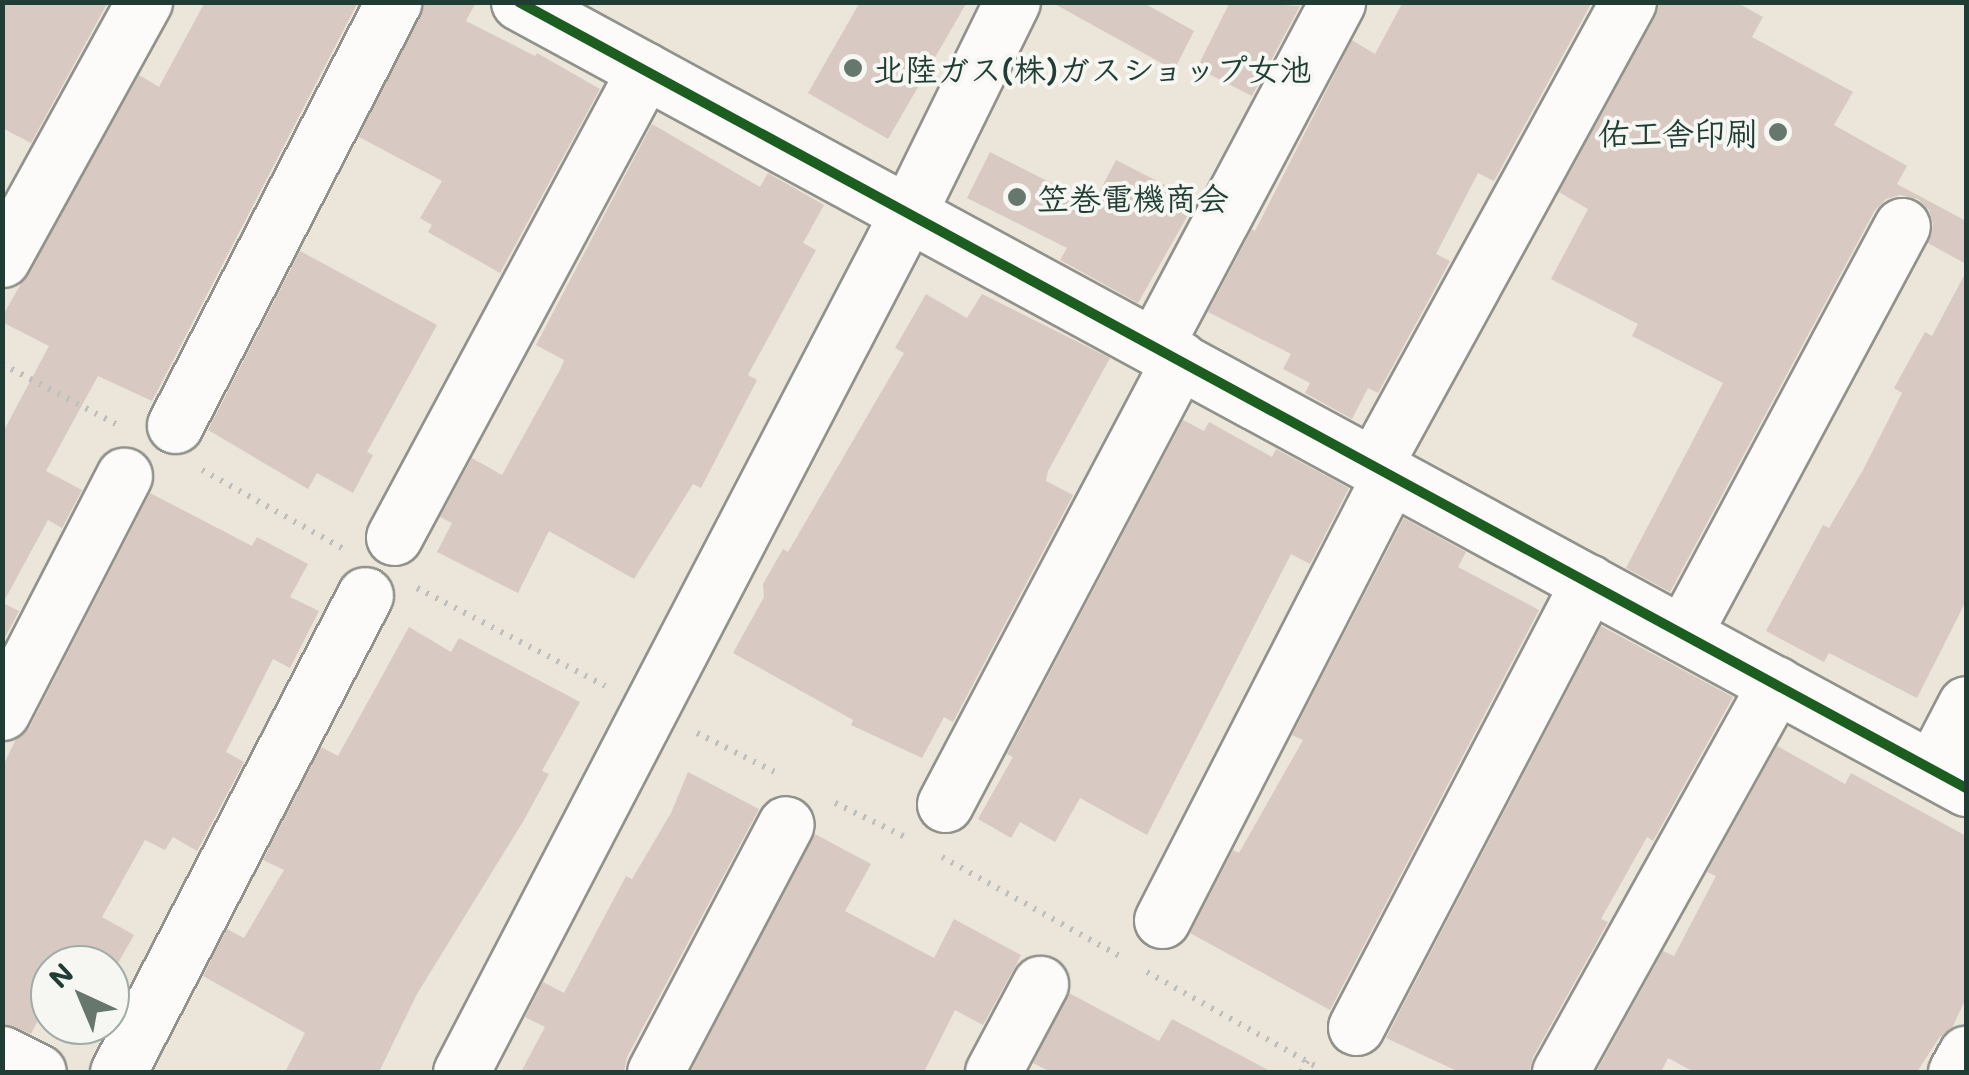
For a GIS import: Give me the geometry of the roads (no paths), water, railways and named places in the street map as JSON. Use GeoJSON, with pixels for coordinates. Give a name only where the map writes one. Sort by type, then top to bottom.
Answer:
{"type":"FeatureCollection","features":[{"type":"Feature","properties":{"kind":"street"},"geometry":{"type":"LineString","coordinates":[[2,259],[144,2]]}},
{"type":"Feature","properties":{"kind":"street"},"geometry":{"type":"LineString","coordinates":[[175,425],[393,2]]}},
{"type":"Feature","properties":{"kind":"street"},"geometry":{"type":"LineString","coordinates":[[519,2],[1949,779],[1966,704]]}},
{"type":"Feature","properties":{"kind":"street"},"geometry":{"type":"LineString","coordinates":[[461,1072],[909,211],[1012,2]]}},
{"type":"Feature","properties":{"kind":"street"},"geometry":{"type":"LineString","coordinates":[[944,804],[1337,2]]}},
{"type":"Feature","properties":{"kind":"street"},"geometry":{"type":"LineString","coordinates":[[1162,920],[1383,470],[1628,2]]}},
{"type":"Feature","properties":{"kind":"street"},"geometry":{"type":"LineString","coordinates":[[394,537],[645,70]]}},
{"type":"Feature","properties":{"kind":"street"},"geometry":{"type":"LineString","coordinates":[[1682,634],[1902,226]]}},
{"type":"Feature","properties":{"kind":"street"},"geometry":{"type":"LineString","coordinates":[[2,712],[124,476]]}},
{"type":"Feature","properties":{"kind":"street"},"geometry":{"type":"LineString","coordinates":[[1356,1027],[1589,582]]}},
{"type":"Feature","properties":{"kind":"street"},"geometry":{"type":"LineString","coordinates":[[118,1072],[364,595]]}},
{"type":"Feature","properties":{"kind":"street"},"geometry":{"type":"LineString","coordinates":[[1560,1072],[1776,684]]}},
{"type":"Feature","properties":{"kind":"street"},"geometry":{"type":"LineString","coordinates":[[655,1072],[786,824]]}},
{"type":"Feature","properties":{"kind":"street"},"geometry":{"type":"LineString","coordinates":[[992,1072],[1040,984]]}},
{"type":"Feature","properties":{"kind":"street"},"geometry":{"type":"LineString","coordinates":[[2,1054],[38,1072]]}},
{"type":"Feature","properties":{"kind":"street"},"geometry":{"type":"LineString","coordinates":[[1956,1072],[1966,1054]]}},
{"type":"Feature","properties":{"kind":"place","name":"北陸ガス(株)ガスショップ女池"},"geometry":{"type":"Point","coordinates":[853,68]}},
{"type":"Feature","properties":{"kind":"place","name":"佑工舎印刷"},"geometry":{"type":"Point","coordinates":[1778,132]}},
{"type":"Feature","properties":{"kind":"place","name":"笠巻電機商会"},"geometry":{"type":"Point","coordinates":[1017,197]}}]}
